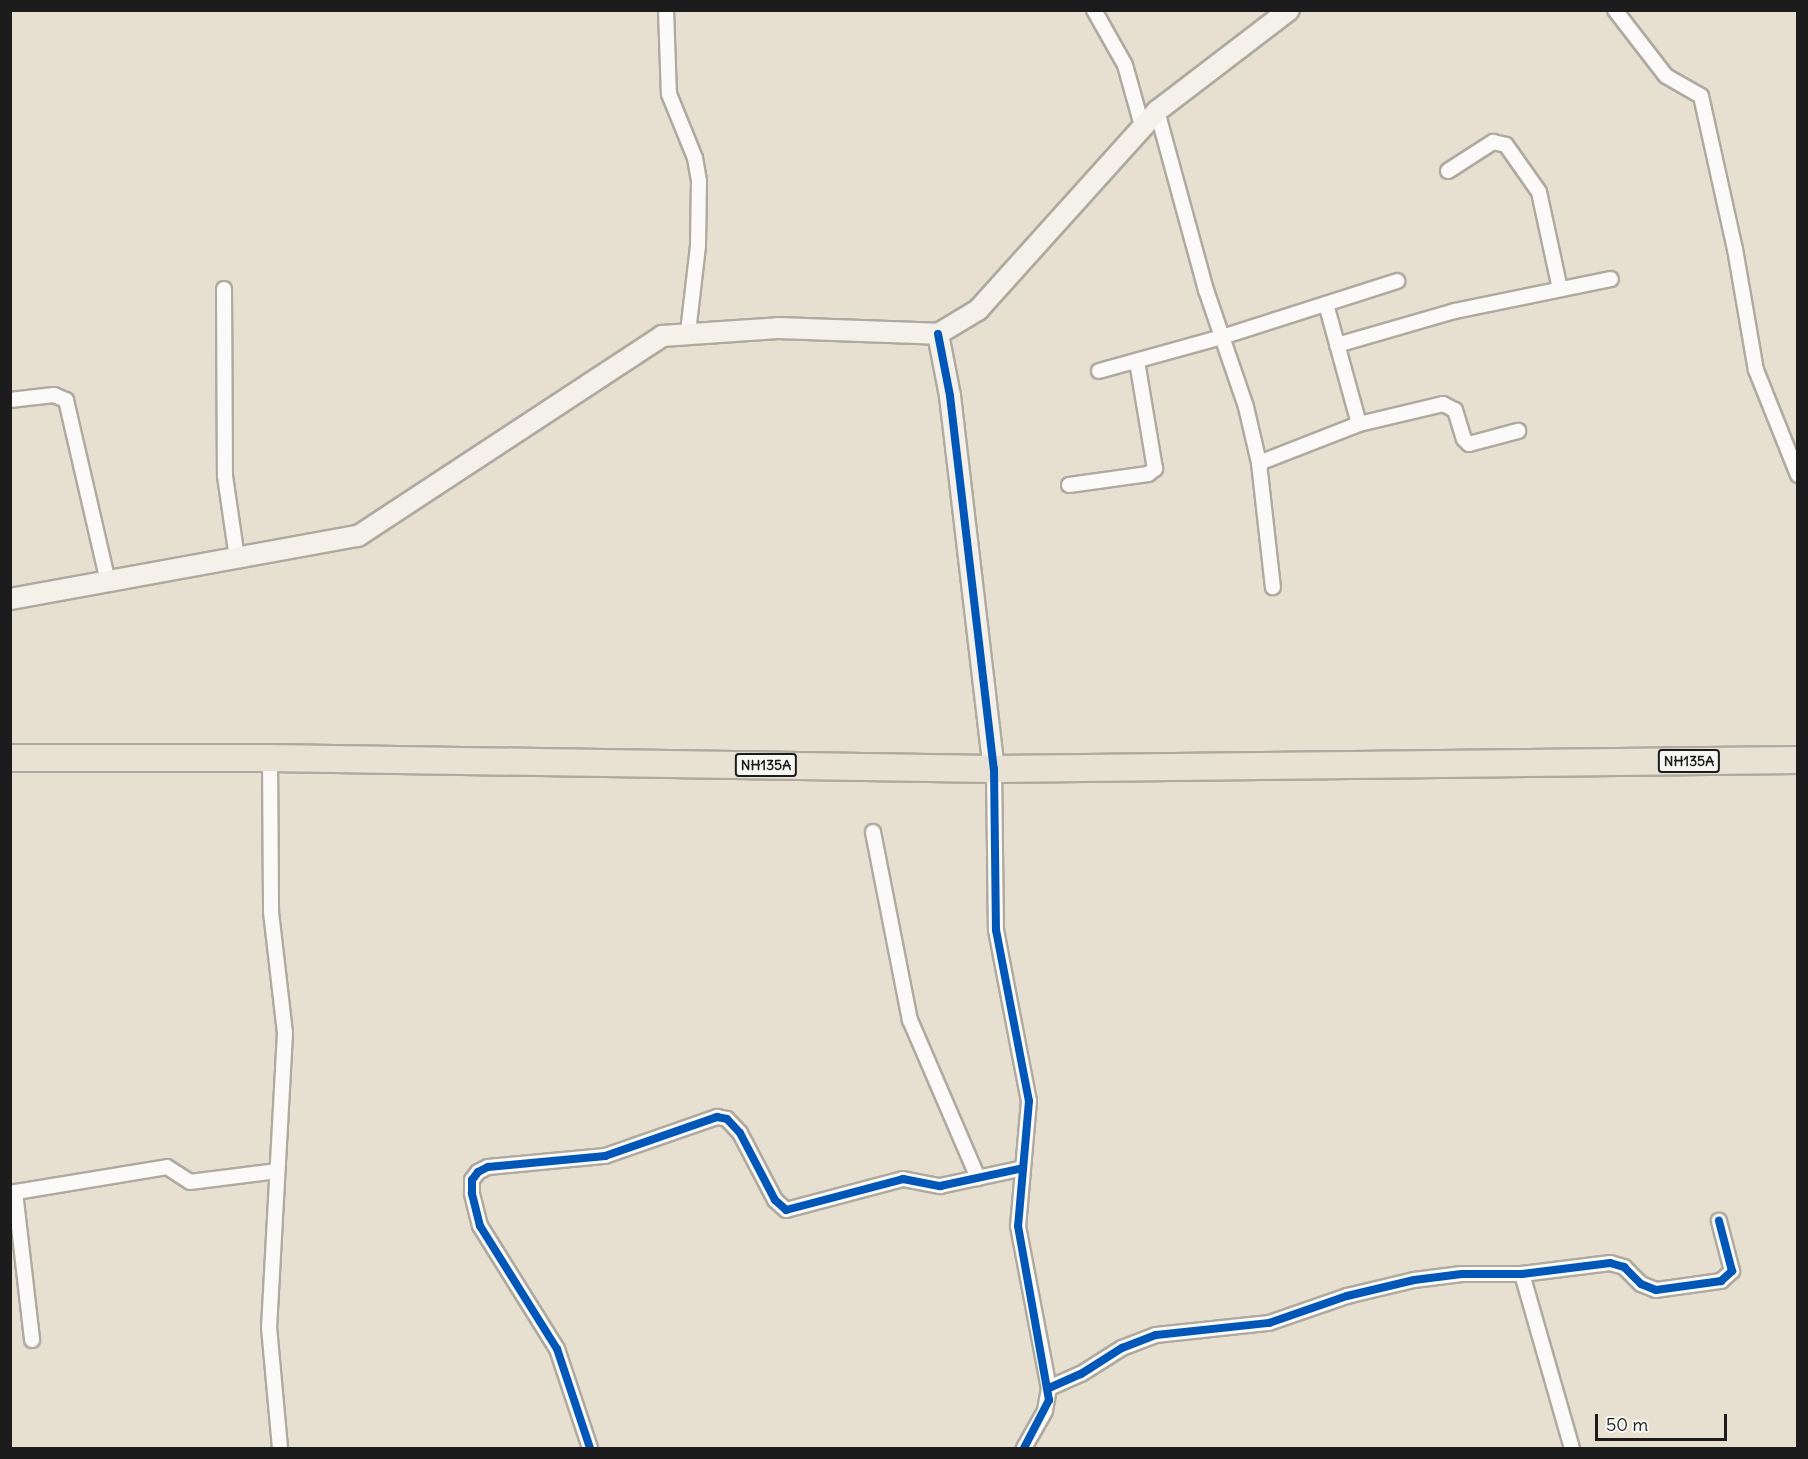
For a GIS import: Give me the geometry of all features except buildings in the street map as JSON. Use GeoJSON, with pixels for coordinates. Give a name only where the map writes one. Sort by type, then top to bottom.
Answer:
{"type":"FeatureCollection","features":[{"type":"Feature","properties":{"kind":"highway","name":"NH135A"},"geometry":{"type":"LineString","coordinates":[[10,758],[270,758],[994,769],[1797,760]]}},
{"type":"Feature","properties":{"kind":"main road"},"geometry":{"type":"LineString","coordinates":[[10,599],[358,536],[662,336],[777,328],[938,334],[978,310],[1157,111],[1289,10]]}},
{"type":"Feature","properties":{"kind":"main road"},"geometry":{"type":"LineString","coordinates":[[938,334],[950,396],[994,769]]}},
{"type":"Feature","properties":{"kind":"street"},"geometry":{"type":"LineString","coordinates":[[666,10],[669,93],[695,158],[699,182],[699,203],[681,333]]}},
{"type":"Feature","properties":{"kind":"street"},"geometry":{"type":"LineString","coordinates":[[1095,10],[1125,65],[1142,126]]}},
{"type":"Feature","properties":{"kind":"street"},"geometry":{"type":"LineString","coordinates":[[1615,10],[1666,76],[1701,96],[1735,249],[1756,370],[1797,475]]}},
{"type":"Feature","properties":{"kind":"street"},"geometry":{"type":"LineString","coordinates":[[1157,111],[1222,337],[1246,407],[1259,463],[1273,587]]}},
{"type":"Feature","properties":{"kind":"street"},"geometry":{"type":"LineString","coordinates":[[1448,171],[1493,142],[1506,145],[1539,192],[1560,289]]}},
{"type":"Feature","properties":{"kind":"street"},"geometry":{"type":"LineString","coordinates":[[1337,345],[1455,311],[1611,279]]}},
{"type":"Feature","properties":{"kind":"street"},"geometry":{"type":"LineString","coordinates":[[1099,371],[1222,337],[1397,281]]}},
{"type":"Feature","properties":{"kind":"street"},"geometry":{"type":"LineString","coordinates":[[224,289],[225,476],[237,558]]}},
{"type":"Feature","properties":{"kind":"street"},"geometry":{"type":"LineString","coordinates":[[1326,304],[1359,424]]}},
{"type":"Feature","properties":{"kind":"street"},"geometry":{"type":"LineString","coordinates":[[1069,485],[1148,474],[1155,469],[1137,362]]}},
{"type":"Feature","properties":{"kind":"street"},"geometry":{"type":"LineString","coordinates":[[10,400],[54,395],[66,400],[108,582]]}},
{"type":"Feature","properties":{"kind":"street"},"geometry":{"type":"LineString","coordinates":[[1259,463],[1359,424],[1447,404],[1455,410],[1464,439],[1469,444],[1518,431]]}},
{"type":"Feature","properties":{"kind":"street"},"geometry":{"type":"LineString","coordinates":[[270,758],[271,912],[285,1033],[269,1327],[280,1449]]}},
{"type":"Feature","properties":{"kind":"street"},"geometry":{"type":"LineString","coordinates":[[994,769],[996,930],[1029,1101],[1018,1226],[1048,1388],[1045,1411],[1024,1449]]}},
{"type":"Feature","properties":{"kind":"street"},"geometry":{"type":"LineString","coordinates":[[873,832],[910,1020],[978,1178]]}},
{"type":"Feature","properties":{"kind":"street"},"geometry":{"type":"LineString","coordinates":[[590,1449],[557,1349],[480,1226],[472,1193],[472,1180],[478,1172],[488,1167],[605,1156],[717,1117],[727,1119],[740,1132],[775,1200],[786,1210],[903,1179],[940,1186],[1023,1168]]}},
{"type":"Feature","properties":{"kind":"street"},"geometry":{"type":"LineString","coordinates":[[32,1340],[13,1192],[167,1167],[193,1182],[277,1171]]}},
{"type":"Feature","properties":{"kind":"street"},"geometry":{"type":"LineString","coordinates":[[1048,1388],[1081,1374],[1122,1348],[1156,1335],[1269,1323],[1347,1296],[1414,1280],[1462,1274],[1522,1274],[1610,1263],[1624,1267],[1641,1284],[1656,1290],[1721,1281],[1732,1271],[1719,1221]]}},
{"type":"Feature","properties":{"kind":"street"},"geometry":{"type":"LineString","coordinates":[[1522,1274],[1572,1449]]}},
{"type":"Feature","properties":{"kind":"street"},"geometry":{"type":"LineString","coordinates":[[10,1281],[25,1278]]}},
{"type":"Feature","properties":{"kind":"cycle path"},"geometry":{"type":"LineString","coordinates":[[938,334],[950,396],[994,769],[996,930],[1029,1101],[1018,1226],[1049,1400],[1024,1448]]}},
{"type":"Feature","properties":{"kind":"cycle path"},"geometry":{"type":"LineString","coordinates":[[590,1448],[557,1349],[480,1226],[472,1193],[472,1180],[478,1172],[488,1167],[605,1156],[717,1117],[727,1119],[740,1133],[775,1200],[786,1210],[903,1179],[940,1186],[1023,1168]]}},
{"type":"Feature","properties":{"kind":"cycle path"},"geometry":{"type":"LineString","coordinates":[[1049,1388],[1081,1374],[1122,1348],[1156,1335],[1269,1323],[1347,1296],[1414,1280],[1462,1274],[1522,1274],[1610,1263],[1624,1267],[1641,1284],[1656,1290],[1721,1281],[1732,1271],[1719,1221]]}}]}
